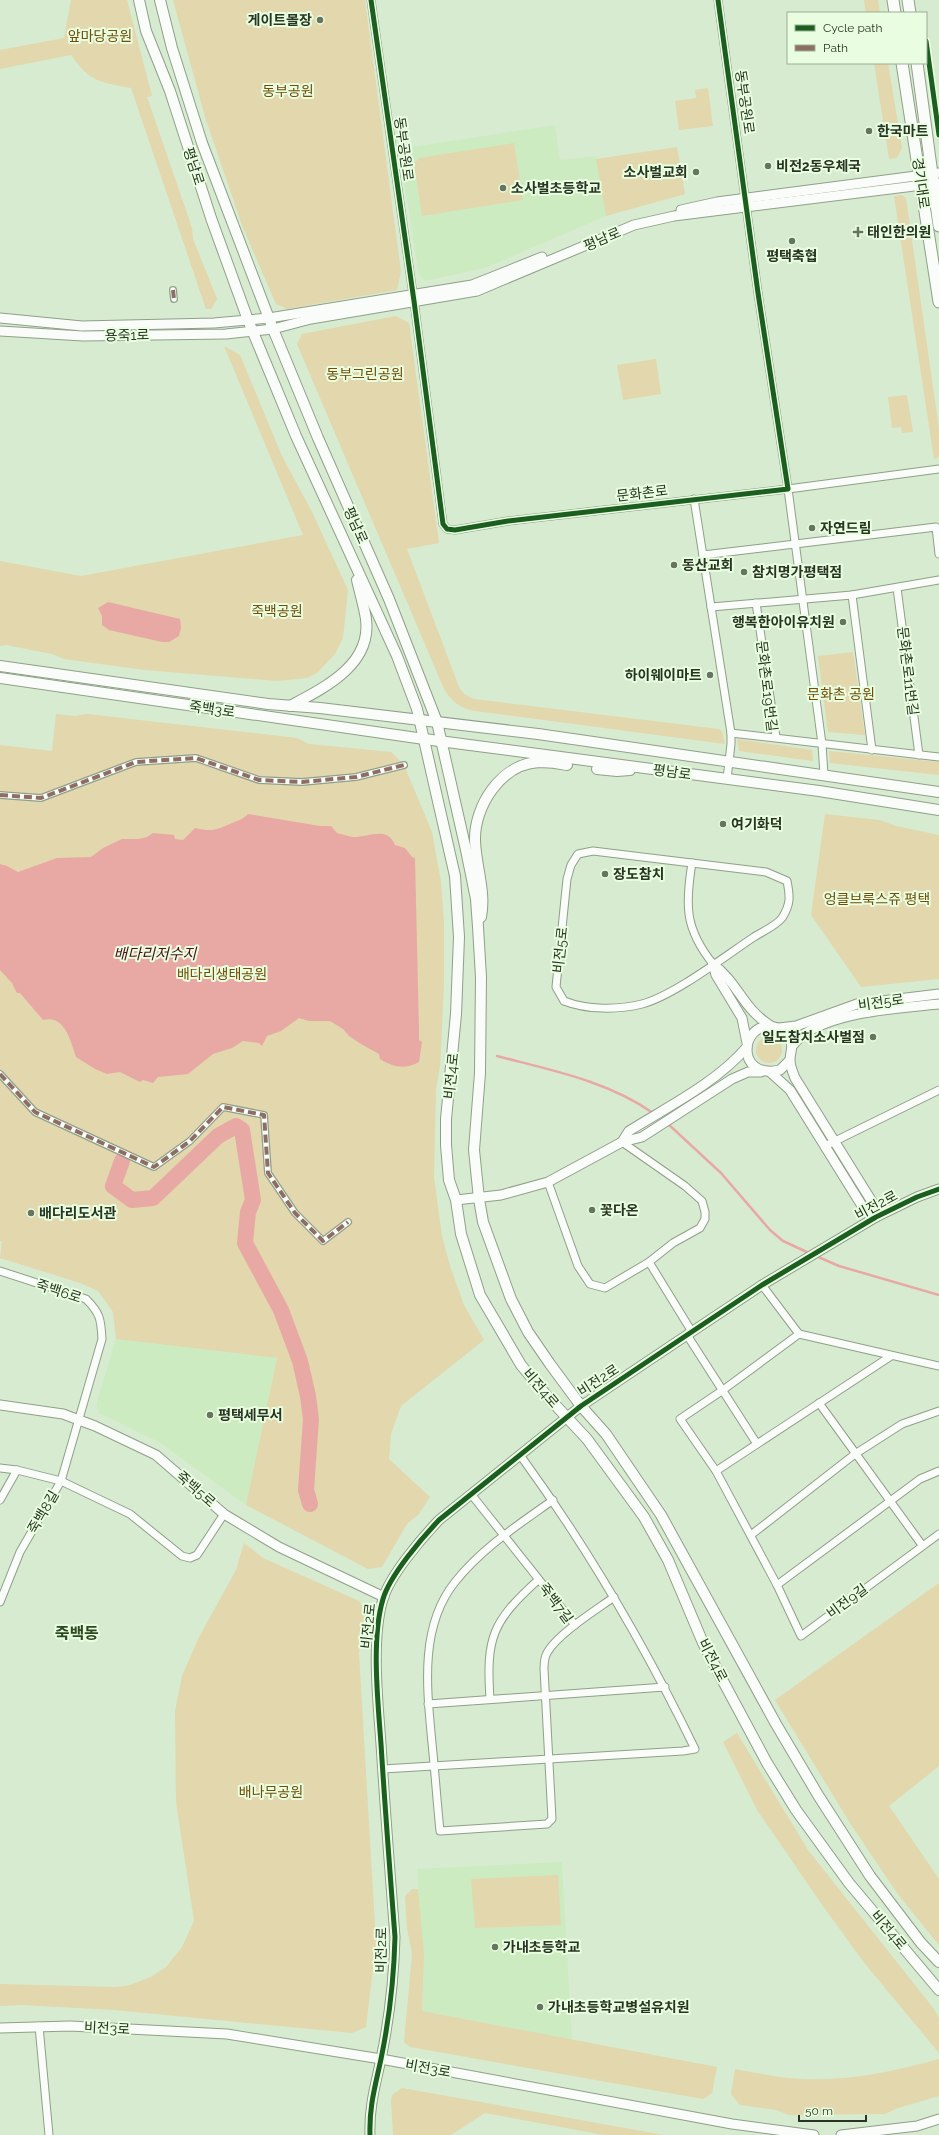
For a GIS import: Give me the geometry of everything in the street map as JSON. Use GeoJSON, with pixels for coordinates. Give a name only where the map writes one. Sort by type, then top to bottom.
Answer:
{"type":"FeatureCollection","features":[{"type":"Feature","properties":{"kind":"main road","name":"평남로"},"geometry":{"type":"LineString","coordinates":[[139,0],[146,31],[170,91],[211,218],[248,320],[254,331],[296,436],[397,656],[420,720],[424,739],[819,791],[939,810]]}},
{"type":"Feature","properties":{"kind":"main road","name":"평남로"},"geometry":{"type":"LineString","coordinates":[[160,0],[172,48],[202,142],[273,329],[318,438],[389,599],[437,722]]}},
{"type":"Feature","properties":{"kind":"main road"},"geometry":{"type":"LineString","coordinates":[[893,0],[895,12]]}},
{"type":"Feature","properties":{"kind":"main road"},"geometry":{"type":"LineString","coordinates":[[908,0],[910,12]]}},
{"type":"Feature","properties":{"kind":"main road","name":"경기대로"},"geometry":{"type":"LineString","coordinates":[[902,64],[939,302]]}},
{"type":"Feature","properties":{"kind":"main road","name":"경기대로"},"geometry":{"type":"LineString","coordinates":[[917,64],[936,178],[939,226]]}},
{"type":"Feature","properties":{"kind":"main road"},"geometry":{"type":"LineString","coordinates":[[290,706],[333,683],[349,668],[359,655],[366,637],[366,620],[354,564]]}},
{"type":"Feature","properties":{"kind":"main road","name":"죽백3로"},"geometry":{"type":"LineString","coordinates":[[0,666],[290,706],[420,720]]}},
{"type":"Feature","properties":{"kind":"main road","name":"죽백3로"},"geometry":{"type":"LineString","coordinates":[[0,678],[424,739]]}},
{"type":"Feature","properties":{"kind":"main road","name":"평남로"},"geometry":{"type":"LineString","coordinates":[[420,720],[939,792]]}},
{"type":"Feature","properties":{"kind":"main road","name":"비전4로"},"geometry":{"type":"LineString","coordinates":[[437,722],[476,899],[481,1015],[480,1073],[474,1150],[479,1199],[483,1222],[511,1299],[528,1332],[581,1406],[606,1434],[661,1515],[772,1717],[826,1807],[870,1876],[921,1943],[939,1962]]}},
{"type":"Feature","properties":{"kind":"main road","name":"비전4로"},"geometry":{"type":"LineString","coordinates":[[424,739],[455,876],[458,908],[456,1014],[446,1139],[449,1180],[456,1200],[461,1234],[480,1295],[521,1365],[587,1439],[629,1494],[657,1538],[704,1643],[723,1681],[768,1763],[796,1810],[849,1883],[939,1990]]}},
{"type":"Feature","properties":{"kind":"main road"},"geometry":{"type":"LineString","coordinates":[[478,927],[484,904],[475,841],[476,828],[486,798],[499,781],[510,773],[538,762],[617,771],[648,768]]}},
{"type":"Feature","properties":{"kind":"street","name":"동부공원로"},"geometry":{"type":"LineString","coordinates":[[371,0],[414,298]]}},
{"type":"Feature","properties":{"kind":"street","name":"동부공원로"},"geometry":{"type":"LineString","coordinates":[[718,0],[746,203]]}},
{"type":"Feature","properties":{"kind":"street"},"geometry":{"type":"LineString","coordinates":[[920,180],[936,178]]}},
{"type":"Feature","properties":{"kind":"street","name":"평남로"},"geometry":{"type":"LineString","coordinates":[[254,331],[273,329],[414,298],[477,290],[634,225],[746,203],[920,180]]}},
{"type":"Feature","properties":{"kind":"street"},"geometry":{"type":"LineString","coordinates":[[746,203],[804,599],[822,744],[824,775]]}},
{"type":"Feature","properties":{"kind":"street"},"geometry":{"type":"LineString","coordinates":[[173,290],[174,299]]}},
{"type":"Feature","properties":{"kind":"street"},"geometry":{"type":"LineString","coordinates":[[0,318],[82,326],[214,323],[269,318],[414,298]]}},
{"type":"Feature","properties":{"kind":"street","name":"문화촌로"},"geometry":{"type":"LineString","coordinates":[[414,298],[443,524],[447,529],[455,530],[508,521],[788,489],[939,469]]}},
{"type":"Feature","properties":{"kind":"street","name":"용죽1로"},"geometry":{"type":"LineString","coordinates":[[0,331],[83,336],[226,334],[254,331]]}},
{"type":"Feature","properties":{"kind":"street"},"geometry":{"type":"LineString","coordinates":[[694,499],[731,733],[727,779]]}},
{"type":"Feature","properties":{"kind":"street"},"geometry":{"type":"LineString","coordinates":[[703,555],[936,527],[939,554]]}},
{"type":"Feature","properties":{"kind":"street"},"geometry":{"type":"LineString","coordinates":[[711,607],[852,595],[939,580]]}},
{"type":"Feature","properties":{"kind":"street","name":"문화촌로11번길"},"geometry":{"type":"LineString","coordinates":[[897,588],[919,755]]}},
{"type":"Feature","properties":{"kind":"street"},"geometry":{"type":"LineString","coordinates":[[852,595],[872,750]]}},
{"type":"Feature","properties":{"kind":"street","name":"문화촌로19번길"},"geometry":{"type":"LineString","coordinates":[[731,733],[776,737],[756,603]]}},
{"type":"Feature","properties":{"kind":"street"},"geometry":{"type":"LineString","coordinates":[[776,737],[872,750],[939,756]]}},
{"type":"Feature","properties":{"kind":"street"},"geometry":{"type":"LineString","coordinates":[[0,795],[42,798],[136,762],[196,758],[259,780],[302,782],[356,777],[404,765]]}},
{"type":"Feature","properties":{"kind":"street","name":"비전5로"},"geometry":{"type":"LineString","coordinates":[[593,850],[766,872],[787,880],[791,898],[781,919],[713,964],[658,998],[642,1004],[606,1008],[576,1006],[564,1001],[556,986],[567,879],[571,865],[578,854],[593,850]]}},
{"type":"Feature","properties":{"kind":"street"},"geometry":{"type":"LineString","coordinates":[[692,863],[687,901],[689,921],[700,947],[713,964],[727,974],[748,1007],[757,1018],[785,1032],[792,1045],[790,1060],[795,1078],[874,1205],[876,1217]]}},
{"type":"Feature","properties":{"kind":"street"},"geometry":{"type":"LineString","coordinates":[[713,964],[716,975],[742,1018],[748,1058],[752,1065],[766,1072],[790,1090],[864,1208],[876,1217]]}},
{"type":"Feature","properties":{"kind":"street","name":"비전5로"},"geometry":{"type":"LineString","coordinates":[[775,1027],[796,1026],[857,1004],[939,994]]}},
{"type":"Feature","properties":{"kind":"street","name":"비전5로"},"geometry":{"type":"LineString","coordinates":[[792,1045],[800,1036],[814,1028],[850,1016],[888,1009],[939,1004]]}},
{"type":"Feature","properties":{"kind":"street"},"geometry":{"type":"LineString","coordinates":[[622,1142],[633,1128],[714,1078],[737,1059],[756,1031],[775,1027]]}},
{"type":"Feature","properties":{"kind":"street"},"geometry":{"type":"LineString","coordinates":[[456,1200],[479,1199],[501,1195],[548,1182],[622,1142],[644,1136],[732,1079],[748,1072],[780,1070],[790,1060]]}},
{"type":"Feature","properties":{"kind":"street"},"geometry":{"type":"LineString","coordinates":[[0,1074],[35,1112],[154,1167],[190,1141],[223,1107],[264,1115],[268,1173],[295,1213],[323,1241],[348,1222]]}},
{"type":"Feature","properties":{"kind":"street"},"geometry":{"type":"LineString","coordinates":[[825,1146],[939,1090]]}},
{"type":"Feature","properties":{"kind":"street"},"geometry":{"type":"LineString","coordinates":[[548,1182],[578,1266],[590,1284],[605,1288],[649,1262],[673,1243],[700,1228],[705,1219],[702,1201],[685,1186],[622,1142]]}},
{"type":"Feature","properties":{"kind":"street","name":"비전2로"},"geometry":{"type":"LineString","coordinates":[[370,2135],[370,2115],[373,2091],[381,2059],[394,1968],[395,1937],[382,1769],[376,1658],[384,1596],[419,1542],[439,1520],[567,1416],[762,1286],[826,1246],[876,1217],[917,1197],[939,1189]]}},
{"type":"Feature","properties":{"kind":"street"},"geometry":{"type":"LineString","coordinates":[[649,1262],[723,1390],[757,1444]]}},
{"type":"Feature","properties":{"kind":"street","name":"죽백6로"},"geometry":{"type":"LineString","coordinates":[[0,1271],[86,1299],[101,1319],[102,1339],[79,1420]]}},
{"type":"Feature","properties":{"kind":"street"},"geometry":{"type":"LineString","coordinates":[[762,1286],[799,1334],[939,1366]]}},
{"type":"Feature","properties":{"kind":"street","name":"비전9길"},"geometry":{"type":"LineString","coordinates":[[799,1334],[723,1390],[680,1419],[716,1471],[777,1585],[801,1636],[922,1545],[939,1534]]}},
{"type":"Feature","properties":{"kind":"street"},"geometry":{"type":"LineString","coordinates":[[716,1471],[891,1356]]}},
{"type":"Feature","properties":{"kind":"street"},"geometry":{"type":"LineString","coordinates":[[819,1403],[889,1502],[922,1545]]}},
{"type":"Feature","properties":{"kind":"street","name":"죽백5로"},"geometry":{"type":"LineString","coordinates":[[0,1405],[63,1414],[156,1455],[224,1514],[279,1547],[384,1596]]}},
{"type":"Feature","properties":{"kind":"street"},"geometry":{"type":"LineString","coordinates":[[751,1535],[856,1454],[902,1424],[939,1411]]}},
{"type":"Feature","properties":{"kind":"street","name":"죽백8길"},"geometry":{"type":"LineString","coordinates":[[0,1602],[20,1552],[61,1481],[79,1420]]}},
{"type":"Feature","properties":{"kind":"street"},"geometry":{"type":"LineString","coordinates":[[382,1769],[695,1749],[665,1687],[614,1596],[552,1499],[520,1454]]}},
{"type":"Feature","properties":{"kind":"street"},"geometry":{"type":"LineString","coordinates":[[0,1468],[17,1470],[61,1481],[130,1514],[182,1556],[190,1558],[197,1555],[224,1514]]}},
{"type":"Feature","properties":{"kind":"street"},"geometry":{"type":"LineString","coordinates":[[0,1500],[17,1470]]}},
{"type":"Feature","properties":{"kind":"street"},"geometry":{"type":"LineString","coordinates":[[777,1585],[920,1479],[939,1471]]}},
{"type":"Feature","properties":{"kind":"street"},"geometry":{"type":"LineString","coordinates":[[471,1494],[502,1536],[538,1580]]}},
{"type":"Feature","properties":{"kind":"street"},"geometry":{"type":"LineString","coordinates":[[550,1759],[552,1819],[547,1824],[440,1831],[428,1704],[430,1642],[438,1611],[455,1582],[488,1547],[552,1499]]}},
{"type":"Feature","properties":{"kind":"street","name":"죽백7길"},"geometry":{"type":"LineString","coordinates":[[490,1699],[488,1655],[494,1633],[506,1612],[538,1580],[575,1626],[551,1646],[546,1655],[544,1669],[550,1759]]}},
{"type":"Feature","properties":{"kind":"street"},"geometry":{"type":"LineString","coordinates":[[575,1626],[614,1596]]}},
{"type":"Feature","properties":{"kind":"street"},"geometry":{"type":"LineString","coordinates":[[428,1704],[665,1687]]}},
{"type":"Feature","properties":{"kind":"street"},"geometry":{"type":"LineString","coordinates":[[39,2026],[49,2135]]}},
{"type":"Feature","properties":{"kind":"street","name":"비전3로"},"geometry":{"type":"LineString","coordinates":[[0,2028],[39,2026],[227,2034],[381,2059],[732,2124],[814,2135]]}},
{"type":"Feature","properties":{"kind":"street"},"geometry":{"type":"LineString","coordinates":[[841,2135],[916,2126],[939,2119]]}},
{"type":"Feature","properties":{"kind":"shaded area","name":"소사벌초등학교"},"geometry":{"type":"Polygon","coordinates":[[[555,125],[560,160],[596,156],[606,216],[485,268],[425,281],[419,275],[399,149],[555,125]]]}},
{"type":"Feature","properties":{"kind":"shaded area"},"geometry":{"type":"Polygon","coordinates":[[[116,1339],[277,1358],[246,1505],[159,1442],[99,1413],[96,1405],[116,1339]]]}},
{"type":"Feature","properties":{"kind":"shaded area","name":"가내초등학교"},"geometry":{"type":"Polygon","coordinates":[[[562,1862],[572,2040],[422,2011],[424,1955],[421,1938],[417,1869],[562,1862]]]}},
{"type":"Feature","properties":{"kind":"green space","name":"앞마당공원"},"geometry":{"type":"Polygon","coordinates":[[[71,0],[127,0],[152,96],[147,97],[192,228],[193,239],[217,299],[211,309],[206,309],[131,88],[103,82],[90,76],[71,55],[0,69],[0,50],[64,38],[71,0]]]}},
{"type":"Feature","properties":{"kind":"green space","name":"동부공원"},"geometry":{"type":"Polygon","coordinates":[[[173,0],[365,0],[401,272],[397,290],[287,309],[276,304],[243,228],[205,117],[173,0]]]}},
{"type":"Feature","properties":{"kind":"green space"},"geometry":{"type":"Polygon","coordinates":[[[864,0],[878,0],[880,12],[866,12],[864,0]]]}},
{"type":"Feature","properties":{"kind":"green space"},"geometry":{"type":"Polygon","coordinates":[[[874,64],[888,64],[902,148],[897,158],[889,159],[874,64]]]}},
{"type":"Feature","properties":{"kind":"green space"},"geometry":{"type":"Polygon","coordinates":[[[708,88],[713,126],[679,130],[675,101],[696,98],[695,90],[708,88]]]}},
{"type":"Feature","properties":{"kind":"green space"},"geometry":{"type":"Polygon","coordinates":[[[514,143],[523,200],[422,216],[414,164],[419,158],[514,143]]]}},
{"type":"Feature","properties":{"kind":"green space"},"geometry":{"type":"Polygon","coordinates":[[[677,147],[685,194],[606,216],[596,159],[677,147]]]}},
{"type":"Feature","properties":{"kind":"green space"},"geometry":{"type":"Polygon","coordinates":[[[902,195],[906,198],[939,429],[939,457],[934,459],[894,196],[902,195]]]}},
{"type":"Feature","properties":{"kind":"green space","name":"동부그린공원"},"geometry":{"type":"Polygon","coordinates":[[[396,316],[409,323],[439,543],[407,549],[459,687],[464,694],[474,699],[719,729],[722,731],[725,744],[475,711],[461,706],[453,701],[447,694],[297,344],[302,334],[396,316]]]}},
{"type":"Feature","properties":{"kind":"green space","name":"죽백공원"},"geometry":{"type":"Polygon","coordinates":[[[224,346],[240,355],[282,456],[312,512],[348,590],[343,638],[335,654],[317,673],[307,678],[277,681],[145,670],[64,659],[52,654],[6,645],[0,646],[0,561],[81,576],[303,535],[224,346]]]}},
{"type":"Feature","properties":{"kind":"green space"},"geometry":{"type":"Polygon","coordinates":[[[656,359],[661,394],[623,400],[617,365],[656,359]]]}},
{"type":"Feature","properties":{"kind":"green space"},"geometry":{"type":"Polygon","coordinates":[[[907,395],[913,432],[902,433],[901,427],[892,428],[888,397],[907,395]]]}},
{"type":"Feature","properties":{"kind":"green space","name":"문화촌 공원"},"geometry":{"type":"Polygon","coordinates":[[[853,652],[865,735],[828,732],[818,656],[853,652]]]}},
{"type":"Feature","properties":{"kind":"green space","name":"배다리생태공원"},"geometry":{"type":"Polygon","coordinates":[[[56,714],[75,716],[87,714],[297,738],[309,744],[391,752],[404,765],[432,832],[441,882],[444,923],[444,985],[440,1066],[436,1090],[434,1177],[442,1236],[450,1266],[464,1305],[484,1340],[401,1406],[391,1434],[389,1459],[430,1497],[418,1515],[407,1524],[382,1567],[368,1569],[246,1505],[277,1358],[116,1339],[113,1312],[98,1291],[80,1283],[0,1258],[2,1241],[0,1241],[0,745],[52,751],[56,714]]]}},
{"type":"Feature","properties":{"kind":"green space"},"geometry":{"type":"Polygon","coordinates":[[[737,739],[812,750],[813,761],[739,751],[737,739]]]}},
{"type":"Feature","properties":{"kind":"green space"},"geometry":{"type":"Polygon","coordinates":[[[829,751],[939,762],[939,775],[830,763],[829,751]]]}},
{"type":"Feature","properties":{"kind":"green space","name":"엉클브룩스쥬 평택"},"geometry":{"type":"Polygon","coordinates":[[[825,814],[880,820],[896,826],[939,835],[939,979],[861,987],[811,915],[825,814]]]}},
{"type":"Feature","properties":{"kind":"green space"},"geometry":{"type":"Polygon","coordinates":[[[769,1037],[778,1041],[782,1050],[778,1059],[769,1063],[760,1059],[756,1050],[760,1041],[769,1037]]]}},
{"type":"Feature","properties":{"kind":"green space","name":"배나무공원"},"geometry":{"type":"Polygon","coordinates":[[[244,1543],[263,1558],[359,1601],[366,1612],[359,1653],[376,1943],[366,2027],[352,2033],[114,2010],[22,2005],[0,2006],[0,1984],[116,1987],[130,1985],[151,1977],[166,1967],[182,1947],[194,1921],[176,1802],[175,1711],[182,1676],[199,1637],[236,1570],[244,1543]]]}},
{"type":"Feature","properties":{"kind":"green space"},"geometry":{"type":"Polygon","coordinates":[[[939,1583],[939,1766],[889,1806],[939,1879],[939,1945],[897,1893],[850,1823],[775,1700],[939,1583]]]}},
{"type":"Feature","properties":{"kind":"green space"},"geometry":{"type":"Polygon","coordinates":[[[737,1733],[808,1850],[934,2009],[939,2018],[939,2053],[866,1965],[825,1909],[757,1810],[723,1742],[737,1733]]]}},
{"type":"Feature","properties":{"kind":"green space"},"geometry":{"type":"Polygon","coordinates":[[[558,1875],[561,1925],[475,1928],[471,1879],[558,1875]]]}},
{"type":"Feature","properties":{"kind":"green space"},"geometry":{"type":"Polygon","coordinates":[[[412,1889],[418,1889],[424,1955],[422,2011],[717,2067],[712,2093],[703,2099],[410,2047],[404,2042],[412,1954],[407,1928],[405,1896],[412,1889]]]}},
{"type":"Feature","properties":{"kind":"green space"},"geometry":{"type":"Polygon","coordinates":[[[939,2059],[939,2096],[898,2108],[885,2114],[789,2115],[776,2110],[740,2105],[731,2094],[735,2069],[770,2076],[796,2079],[822,2079],[856,2077],[890,2071],[939,2059]]]}},
{"type":"Feature","properties":{"kind":"green space"},"geometry":{"type":"Polygon","coordinates":[[[402,2088],[664,2135],[604,2135],[485,2113],[451,2135],[393,2135],[392,2095],[402,2088]]]}},
{"type":"Feature","properties":{"kind":"water"},"geometry":{"type":"Polygon","coordinates":[[[108,602],[180,619],[181,628],[179,636],[169,642],[162,642],[109,630],[102,625],[102,616],[98,608],[108,602]]]}},
{"type":"Feature","properties":{"kind":"water","name":"배다리저수지"},"geometry":{"type":"Polygon","coordinates":[[[248,814],[320,826],[331,826],[337,833],[352,837],[376,834],[387,835],[392,839],[395,845],[405,848],[412,857],[415,858],[419,1040],[422,1042],[419,1062],[404,1067],[394,1066],[380,1059],[379,1054],[349,1036],[343,1029],[330,1021],[309,1021],[299,1018],[281,1031],[267,1036],[262,1046],[259,1043],[243,1041],[232,1048],[213,1054],[188,1074],[158,1077],[153,1083],[143,1080],[140,1082],[120,1072],[107,1074],[95,1069],[76,1057],[69,1037],[62,1025],[51,1019],[43,1020],[20,993],[17,993],[12,983],[0,970],[0,864],[18,872],[57,858],[91,857],[103,848],[122,839],[138,839],[147,837],[153,833],[174,835],[175,839],[183,840],[195,828],[206,830],[218,829],[244,818],[248,814]]]}},
{"type":"Feature","properties":{"kind":"waterway"},"geometry":{"type":"LineString","coordinates":[[497,1056],[558,1072],[598,1085],[636,1102],[653,1113]]}},
{"type":"Feature","properties":{"kind":"waterway"},"geometry":{"type":"LineString","coordinates":[[667,1123],[721,1173],[770,1230],[783,1241],[809,1253]]}},
{"type":"Feature","properties":{"kind":"waterway"},"geometry":{"type":"LineString","coordinates":[[122,1161],[113,1186],[132,1200],[153,1198],[218,1136],[236,1126],[242,1130],[253,1200],[248,1212],[245,1243],[281,1310],[300,1361],[308,1396],[311,1419],[306,1490],[310,1504]]}},
{"type":"Feature","properties":{"kind":"waterway"},"geometry":{"type":"LineString","coordinates":[[816,1256],[839,1266],[939,1295]]}},
{"type":"Feature","properties":{"kind":"marked path"},"geometry":{"type":"LineString","coordinates":[[173,290],[174,299]]}},
{"type":"Feature","properties":{"kind":"marked path"},"geometry":{"type":"LineString","coordinates":[[0,795],[41,798],[136,762],[196,758],[259,780],[302,782],[356,777],[404,765]]}},
{"type":"Feature","properties":{"kind":"marked path"},"geometry":{"type":"LineString","coordinates":[[0,1074],[35,1112],[154,1167],[190,1141],[223,1107],[264,1115],[268,1173],[295,1213],[323,1241],[348,1222]]}},
{"type":"Feature","properties":{"kind":"cycle path"},"geometry":{"type":"LineString","coordinates":[[371,0],[414,301],[443,524],[447,529],[455,530],[508,521],[788,489],[758,293],[718,0]]}},
{"type":"Feature","properties":{"kind":"cycle path"},"geometry":{"type":"LineString","coordinates":[[927,48],[939,135]]}},
{"type":"Feature","properties":{"kind":"cycle path"},"geometry":{"type":"LineString","coordinates":[[370,2135],[371,2106],[389,2014],[395,1937],[376,1671],[379,1615],[383,1599],[392,1579],[399,1568],[439,1520],[581,1406],[762,1285],[876,1217],[917,1197],[939,1189]]}},
{"type":"Feature","properties":{"kind":"place","name":"게이트볼장"},"geometry":{"type":"Point","coordinates":[320,20]}},
{"type":"Feature","properties":{"kind":"place","name":"한국마트"},"geometry":{"type":"Point","coordinates":[869,131]}},
{"type":"Feature","properties":{"kind":"place","name":"비전2동우체국"},"geometry":{"type":"Point","coordinates":[768,166]}},
{"type":"Feature","properties":{"kind":"place","name":"소사벌교회"},"geometry":{"type":"Point","coordinates":[696,172]}},
{"type":"Feature","properties":{"kind":"place","name":"소사벌초등학교"},"geometry":{"type":"Point","coordinates":[503,188]}},
{"type":"Feature","properties":{"kind":"place","name":"태인한의원"},"geometry":{"type":"Point","coordinates":[858,232]}},
{"type":"Feature","properties":{"kind":"place","name":"평택축협"},"geometry":{"type":"Point","coordinates":[792,241]}},
{"type":"Feature","properties":{"kind":"place","name":"자연드림"},"geometry":{"type":"Point","coordinates":[812,528]}},
{"type":"Feature","properties":{"kind":"place","name":"동산교회"},"geometry":{"type":"Point","coordinates":[674,565]}},
{"type":"Feature","properties":{"kind":"place","name":"참치명가평택점"},"geometry":{"type":"Point","coordinates":[744,572]}},
{"type":"Feature","properties":{"kind":"place","name":"행복한아이유치원"},"geometry":{"type":"Point","coordinates":[843,622]}},
{"type":"Feature","properties":{"kind":"place","name":"하이웨이마트"},"geometry":{"type":"Point","coordinates":[710,675]}},
{"type":"Feature","properties":{"kind":"place","name":"여기화덕"},"geometry":{"type":"Point","coordinates":[723,824]}},
{"type":"Feature","properties":{"kind":"place","name":"장도참치"},"geometry":{"type":"Point","coordinates":[605,874]}},
{"type":"Feature","properties":{"kind":"place","name":"일도참치소사벌점"},"geometry":{"type":"Point","coordinates":[873,1037]}},
{"type":"Feature","properties":{"kind":"place","name":"꽃다온"},"geometry":{"type":"Point","coordinates":[592,1210]}},
{"type":"Feature","properties":{"kind":"place","name":"배다리도서관"},"geometry":{"type":"Point","coordinates":[31,1213]}},
{"type":"Feature","properties":{"kind":"place","name":"평택세무서"},"geometry":{"type":"Point","coordinates":[210,1415]}},
{"type":"Feature","properties":{"kind":"place","name":"가내초등학교"},"geometry":{"type":"Point","coordinates":[495,1947]}},
{"type":"Feature","properties":{"kind":"place","name":"가내초등학교병설유치원"},"geometry":{"type":"Point","coordinates":[540,2007]}},
{"type":"Feature","properties":{"kind":"district","name":"죽백동"},"geometry":{"type":"Point","coordinates":[77,1633]}}]}
